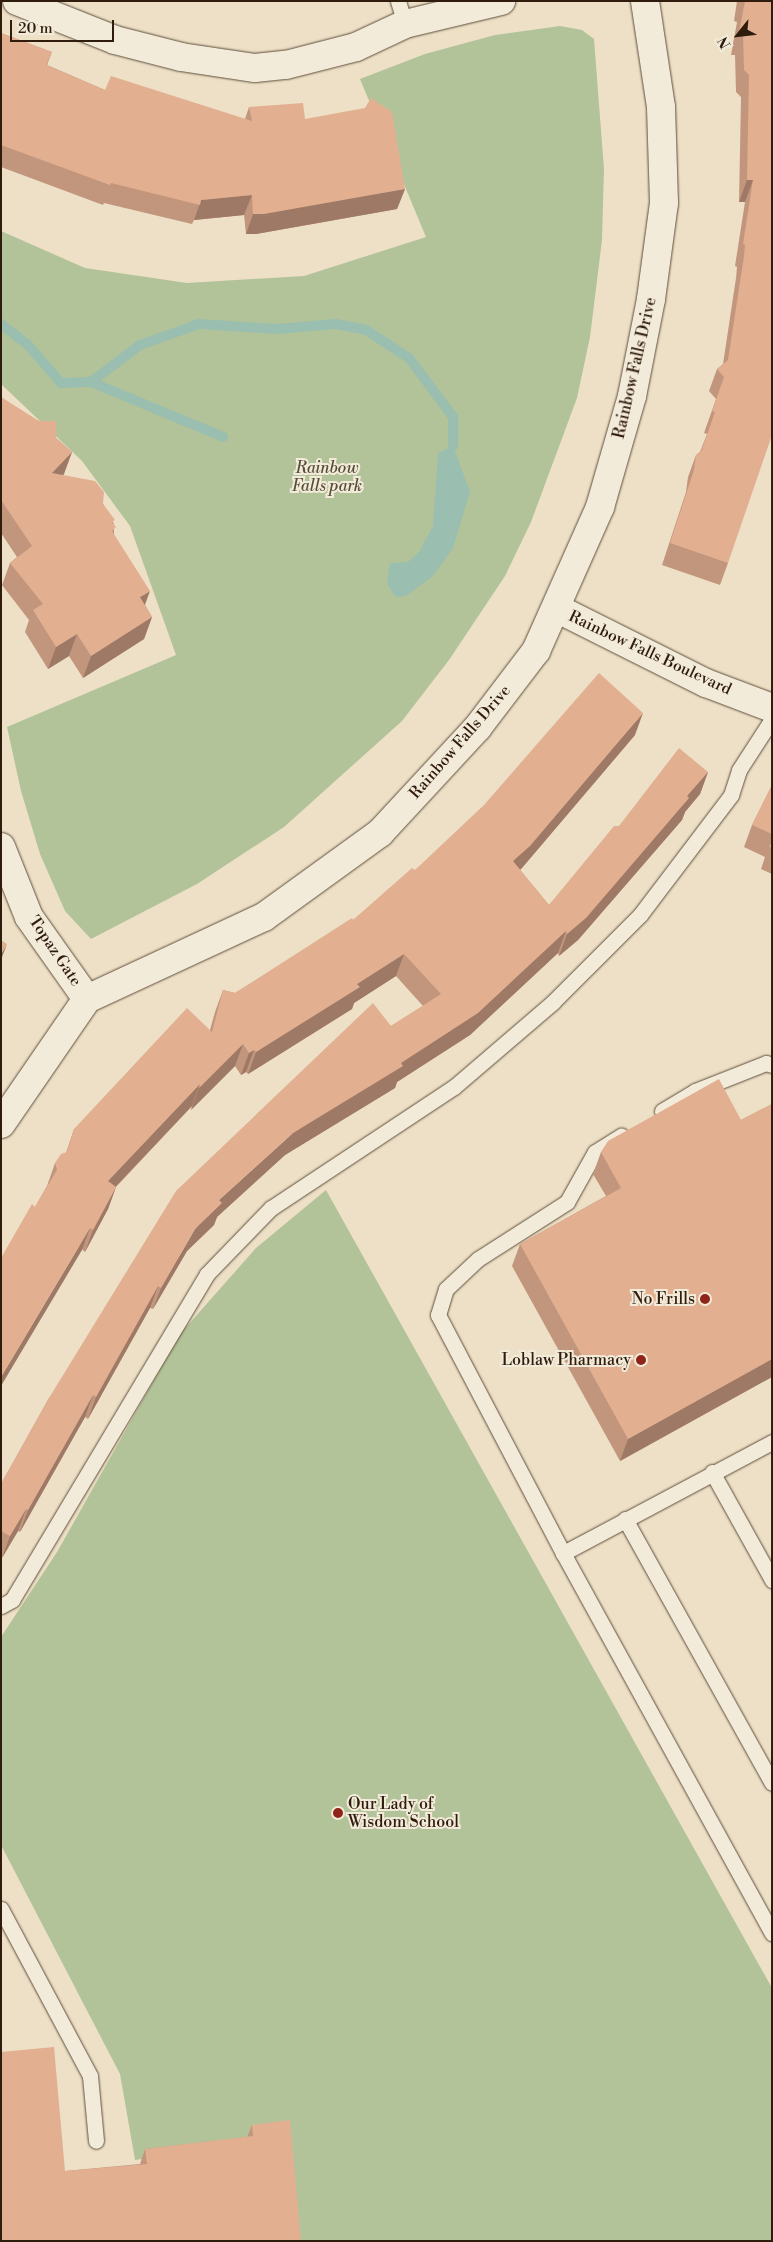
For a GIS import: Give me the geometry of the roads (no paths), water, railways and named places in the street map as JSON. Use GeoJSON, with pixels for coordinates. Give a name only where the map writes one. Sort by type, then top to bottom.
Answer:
{"type":"FeatureCollection","features":[{"type":"Feature","properties":{"kind":"street"},"geometry":{"type":"LineString","coordinates":[[16,1],[115,40],[181,57],[255,68],[286,65],[356,47],[402,13],[501,1]]}},
{"type":"Feature","properties":{"kind":"street","name":"Rainbow Falls Drive"},"geometry":{"type":"LineString","coordinates":[[87,999],[264,917],[380,833],[478,727],[536,651],[600,507],[632,396],[651,299],[664,203],[661,107],[644,1]]}},
{"type":"Feature","properties":{"kind":"street","name":"Rainbow Falls Boulevard"},"geometry":{"type":"LineString","coordinates":[[556,608],[706,683],[772,708]]}},
{"type":"Feature","properties":{"kind":"street","name":"Topaz Gate"},"geometry":{"type":"LineString","coordinates":[[1,847],[30,917],[87,999]]}},
{"type":"Feature","properties":{"kind":"street"},"geometry":{"type":"LineString","coordinates":[[1,1124],[87,999]]}},
{"type":"Feature","properties":{"kind":"lane"},"geometry":{"type":"LineString","coordinates":[[1,1606],[12,1600],[207,1274],[271,1208],[454,1087],[553,1002],[640,915],[731,795],[743,762],[772,719]]}},
{"type":"Feature","properties":{"kind":"lane"},"geometry":{"type":"LineString","coordinates":[[772,1065],[766,1064],[695,1091],[595,1152],[567,1202],[478,1259],[446,1289],[438,1315],[563,1553],[772,1933]]}},
{"type":"Feature","properties":{"kind":"lane"},"geometry":{"type":"LineString","coordinates":[[563,1553],[712,1472],[772,1442]]}},
{"type":"Feature","properties":{"kind":"lane"},"geometry":{"type":"LineString","coordinates":[[712,1472],[772,1580]]}},
{"type":"Feature","properties":{"kind":"lane"},"geometry":{"type":"LineString","coordinates":[[625,1519],[772,1783]]}},
{"type":"Feature","properties":{"kind":"lane"},"geometry":{"type":"LineString","coordinates":[[1,1908],[90,2076],[96,2141]]}},
{"type":"Feature","properties":{"kind":"waterway"},"geometry":{"type":"LineString","coordinates":[[1,324],[28,345],[61,383],[91,382],[140,345],[199,324],[277,329],[336,324],[366,330],[409,358],[453,417],[453,446]]}},
{"type":"Feature","properties":{"kind":"waterway"},"geometry":{"type":"LineString","coordinates":[[91,382],[223,437]]}},
{"type":"Feature","properties":{"kind":"place","name":"No Frills"},"geometry":{"type":"Point","coordinates":[705,1299]}},
{"type":"Feature","properties":{"kind":"place","name":"Loblaw Pharmacy"},"geometry":{"type":"Point","coordinates":[641,1360]}},
{"type":"Feature","properties":{"kind":"place","name":"Our Lady of Wisdom School"},"geometry":{"type":"Point","coordinates":[338,1813]}},
{"type":"Feature","properties":{"kind":"park label","name":"Rainbow Falls park"},"geometry":{"type":"Point","coordinates":[327,477]}}]}
